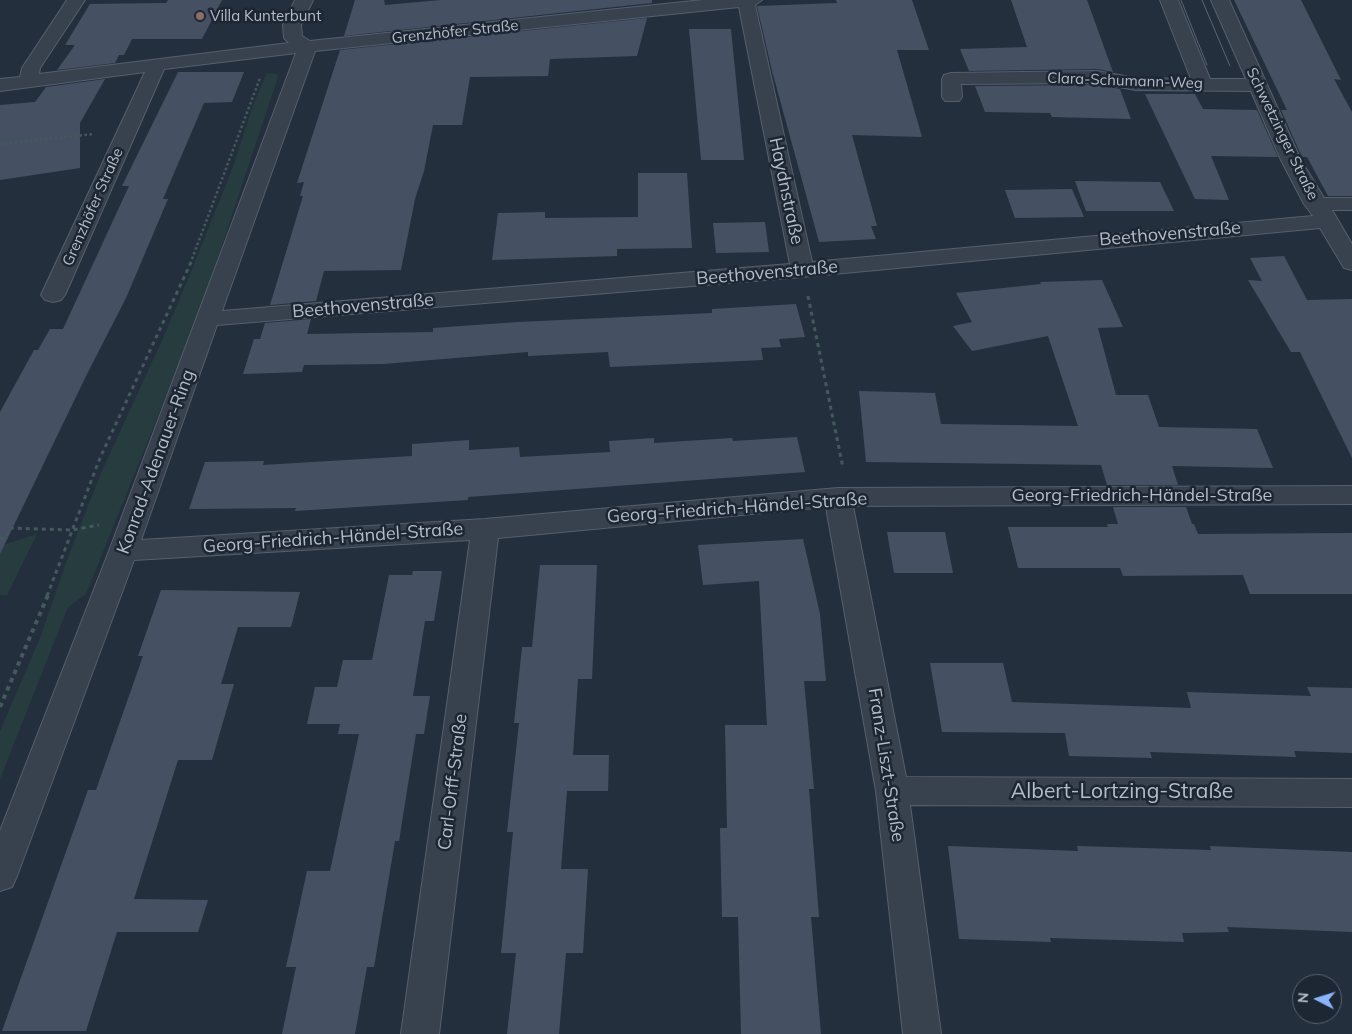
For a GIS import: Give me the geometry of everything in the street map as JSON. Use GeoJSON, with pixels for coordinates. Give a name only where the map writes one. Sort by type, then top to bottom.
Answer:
{"type":"FeatureCollection","features":[{"type":"Feature","properties":{"kind":"street"},"geometry":{"type":"LineString","coordinates":[[29,81],[31,68],[76,0]]}},
{"type":"Feature","properties":{"kind":"street"},"geometry":{"type":"LineString","coordinates":[[304,0],[292,26],[293,38],[307,47]]}},
{"type":"Feature","properties":{"kind":"street","name":"Grenzhöfer Straße"},"geometry":{"type":"LineString","coordinates":[[0,85],[264,51],[750,0]]}},
{"type":"Feature","properties":{"kind":"street","name":"Haydnstraße"},"geometry":{"type":"LineString","coordinates":[[750,0],[802,270]]}},
{"type":"Feature","properties":{"kind":"street"},"geometry":{"type":"LineString","coordinates":[[1169,0],[1202,84]]}},
{"type":"Feature","properties":{"kind":"street","name":"Schwetzinger Straße"},"geometry":{"type":"LineString","coordinates":[[1220,0],[1291,160],[1320,212],[1352,262]]}},
{"type":"Feature","properties":{"kind":"street","name":"Konrad-Adenauer-Ring"},"geometry":{"type":"LineString","coordinates":[[0,876],[123,551],[307,47]]}},
{"type":"Feature","properties":{"kind":"street","name":"Grenzhöfer Straße"},"geometry":{"type":"LineString","coordinates":[[53,295],[157,65]]}},
{"type":"Feature","properties":{"kind":"street","name":"Clara-Schumann-Weg"},"geometry":{"type":"LineString","coordinates":[[952,97],[951,79],[1097,77],[1136,84],[1257,85]]}},
{"type":"Feature","properties":{"kind":"street","name":"Beethovenstraße"},"geometry":{"type":"LineString","coordinates":[[208,319],[802,270],[1320,212],[1352,204]]}},
{"type":"Feature","properties":{"kind":"street","name":"Georg-Friedrich-Händel-Straße"},"geometry":{"type":"LineString","coordinates":[[123,551],[485,529],[838,497],[1352,495]]}},
{"type":"Feature","properties":{"kind":"street","name":"Franz-Liszt-Straße"},"geometry":{"type":"LineString","coordinates":[[838,497],[892,791],[922,1034]]}},
{"type":"Feature","properties":{"kind":"street","name":"Carl-Orff-Straße"},"geometry":{"type":"LineString","coordinates":[[420,1034],[485,529]]}},
{"type":"Feature","properties":{"kind":"street","name":"Albert-Lortzing-Straße"},"geometry":{"type":"LineString","coordinates":[[892,791],[1352,793]]}},
{"type":"Feature","properties":{"kind":"path"},"geometry":{"type":"LineString","coordinates":[[0,708],[56,575],[100,458],[197,249],[262,73],[264,51]]}},
{"type":"Feature","properties":{"kind":"path"},"geometry":{"type":"LineString","coordinates":[[0,144],[127,131]]}},
{"type":"Feature","properties":{"kind":"path","name":"Haydnstraße"},"geometry":{"type":"LineString","coordinates":[[802,270],[845,480],[838,497]]}},
{"type":"Feature","properties":{"kind":"path"},"geometry":{"type":"LineString","coordinates":[[0,538],[5,538],[10,528],[72,530],[134,518]]}},
{"type":"Feature","properties":{"kind":"green space"},"geometry":{"type":"Polygon","coordinates":[[[267,73],[277,74],[278,77],[198,317],[86,594],[68,607],[0,779],[0,731],[40,638],[68,557],[101,473],[164,336],[193,267],[233,167],[253,105],[267,73]]]}},
{"type":"Feature","properties":{"kind":"green space"},"geometry":{"type":"Polygon","coordinates":[[[37,534],[7,595],[0,595],[0,546],[37,534]]]}},
{"type":"Feature","properties":{"kind":"building"},"geometry":{"type":"Polygon","coordinates":[[[168,0],[222,0],[202,39],[132,39],[124,55],[119,55],[115,63],[57,70],[75,45],[65,45],[90,4],[166,3],[168,0]]]}},
{"type":"Feature","properties":{"kind":"building"},"geometry":{"type":"Polygon","coordinates":[[[355,0],[384,0],[385,5],[441,0],[652,0],[652,3],[344,36],[355,0]]]}},
{"type":"Feature","properties":{"kind":"building"},"geometry":{"type":"Polygon","coordinates":[[[836,0],[912,0],[929,50],[897,50],[922,137],[852,135],[877,226],[871,226],[876,239],[819,242],[772,71],[757,6],[837,3],[836,0]]]}},
{"type":"Feature","properties":{"kind":"building"},"geometry":{"type":"Polygon","coordinates":[[[1011,0],[1087,0],[1113,72],[1097,69],[969,71],[960,49],[1027,47],[1011,0]]]}},
{"type":"Feature","properties":{"kind":"building"},"geometry":{"type":"Polygon","coordinates":[[[1234,0],[1301,0],[1341,80],[1334,79],[1352,112],[1352,196],[1328,196],[1307,157],[1302,157],[1281,110],[1287,110],[1234,0]]]}},
{"type":"Feature","properties":{"kind":"building"},"geometry":{"type":"Polygon","coordinates":[[[647,18],[637,56],[550,59],[548,76],[470,77],[462,125],[433,125],[424,171],[415,199],[401,270],[324,271],[316,301],[270,305],[303,196],[300,196],[304,182],[297,183],[340,50],[647,18]]]}},
{"type":"Feature","properties":{"kind":"building"},"geometry":{"type":"Polygon","coordinates":[[[689,29],[731,29],[744,160],[701,160],[689,29]]]}},
{"type":"Feature","properties":{"kind":"building"},"geometry":{"type":"Polygon","coordinates":[[[178,72],[244,72],[232,102],[204,103],[163,199],[168,199],[126,298],[0,554],[0,412],[34,350],[38,350],[50,329],[63,329],[129,186],[122,186],[178,72]]]}},
{"type":"Feature","properties":{"kind":"building"},"geometry":{"type":"Polygon","coordinates":[[[105,79],[80,123],[80,168],[0,180],[0,105],[35,102],[46,87],[105,79]]]}},
{"type":"Feature","properties":{"kind":"building"},"geometry":{"type":"Polygon","coordinates":[[[1097,85],[1120,89],[1131,119],[1052,117],[1050,113],[985,112],[975,86],[1097,85]]]}},
{"type":"Feature","properties":{"kind":"building"},"geometry":{"type":"Polygon","coordinates":[[[1145,94],[1195,94],[1203,109],[1257,110],[1278,157],[1211,156],[1229,200],[1195,199],[1145,94]]]}},
{"type":"Feature","properties":{"kind":"building"},"geometry":{"type":"Polygon","coordinates":[[[638,173],[687,173],[692,248],[617,249],[617,256],[492,260],[498,213],[545,212],[545,218],[638,217],[638,173]]]}},
{"type":"Feature","properties":{"kind":"building"},"geometry":{"type":"Polygon","coordinates":[[[1075,181],[1160,182],[1174,211],[1086,211],[1075,181]]]}},
{"type":"Feature","properties":{"kind":"building"},"geometry":{"type":"Polygon","coordinates":[[[1072,189],[1084,217],[1015,218],[1005,190],[1072,189]]]}},
{"type":"Feature","properties":{"kind":"building"},"geometry":{"type":"Polygon","coordinates":[[[765,222],[769,252],[716,253],[713,223],[765,222]]]}},
{"type":"Feature","properties":{"kind":"building"},"geometry":{"type":"Polygon","coordinates":[[[1284,256],[1307,300],[1352,299],[1352,458],[1300,352],[1291,352],[1248,280],[1262,281],[1250,258],[1284,256]]]}},
{"type":"Feature","properties":{"kind":"building"},"geometry":{"type":"Polygon","coordinates":[[[1102,280],[1123,327],[1098,328],[1116,395],[1148,395],[1159,427],[1257,429],[1273,468],[1172,466],[1178,485],[1107,485],[1101,465],[866,462],[859,391],[935,393],[941,424],[1078,426],[1048,336],[972,351],[953,326],[972,322],[956,293],[1041,284],[1040,282],[1102,280]]]}},
{"type":"Feature","properties":{"kind":"building"},"geometry":{"type":"Polygon","coordinates":[[[796,304],[805,337],[779,339],[781,347],[761,348],[763,360],[610,367],[608,352],[528,356],[528,352],[383,364],[304,365],[302,372],[243,374],[254,339],[260,339],[265,323],[311,319],[307,334],[433,332],[433,328],[712,313],[712,309],[796,304]]]}},
{"type":"Feature","properties":{"kind":"building"},"geometry":{"type":"Polygon","coordinates":[[[797,437],[805,472],[468,497],[468,500],[295,511],[296,508],[189,509],[205,462],[264,461],[263,465],[412,456],[412,444],[469,440],[469,450],[519,447],[520,457],[610,452],[609,441],[654,438],[654,443],[732,438],[733,441],[797,437]]]}},
{"type":"Feature","properties":{"kind":"building"},"geometry":{"type":"Polygon","coordinates":[[[1113,507],[1186,507],[1198,534],[1352,533],[1352,594],[1250,594],[1243,575],[1123,576],[1120,568],[1018,568],[1008,527],[1108,527],[1107,524],[1118,524],[1113,507]]]}},
{"type":"Feature","properties":{"kind":"building"},"geometry":{"type":"Polygon","coordinates":[[[887,532],[945,532],[953,573],[894,573],[887,532]]]}},
{"type":"Feature","properties":{"kind":"building"},"geometry":{"type":"Polygon","coordinates":[[[803,539],[820,614],[826,681],[804,681],[814,789],[809,789],[819,917],[811,917],[821,1034],[741,1034],[738,917],[722,917],[720,828],[727,828],[725,725],[767,725],[759,581],[703,585],[698,545],[803,539]]]}},
{"type":"Feature","properties":{"kind":"building"},"geometry":{"type":"Polygon","coordinates":[[[540,565],[597,565],[592,679],[578,679],[573,755],[609,755],[608,791],[567,791],[561,869],[588,869],[583,953],[566,953],[559,1034],[507,1034],[516,953],[501,953],[513,832],[507,832],[519,723],[514,723],[522,647],[532,647],[540,565]]]}},
{"type":"Feature","properties":{"kind":"building"},"geometry":{"type":"Polygon","coordinates":[[[413,571],[442,571],[434,621],[425,621],[413,696],[430,696],[424,734],[416,734],[399,841],[395,841],[374,967],[367,967],[355,1034],[282,1034],[296,967],[286,967],[307,871],[330,871],[359,734],[338,734],[340,724],[307,724],[315,687],[337,687],[343,660],[372,660],[389,575],[412,575],[413,571]]]}},
{"type":"Feature","properties":{"kind":"building"},"geometry":{"type":"Polygon","coordinates":[[[161,590],[300,592],[291,627],[238,627],[221,684],[234,684],[212,760],[178,760],[134,899],[208,900],[198,932],[117,932],[86,1031],[2,1031],[88,790],[96,790],[143,656],[138,656],[161,590]]]}},
{"type":"Feature","properties":{"kind":"building"},"geometry":{"type":"Polygon","coordinates":[[[930,663],[1003,663],[1012,702],[1191,708],[1187,692],[1311,696],[1307,687],[1352,688],[1352,753],[1294,751],[1296,757],[1150,752],[1152,758],[1069,756],[1065,733],[942,732],[930,663]]]}},
{"type":"Feature","properties":{"kind":"building"},"geometry":{"type":"Polygon","coordinates":[[[948,846],[1078,851],[1077,846],[1211,850],[1210,846],[1352,852],[1352,932],[1227,927],[1229,932],[1182,933],[1184,942],[1050,938],[1051,942],[959,939],[948,846]]]}},
{"type":"Feature","properties":{"kind":"tram line"},"geometry":{"type":"LineString","coordinates":[[1181,0],[1207,65]]}},
{"type":"Feature","properties":{"kind":"tram line"},"geometry":{"type":"LineString","coordinates":[[1202,0],[1230,66]]}},
{"type":"Feature","properties":{"kind":"place","name":"Villa Kunterbunt"},"geometry":{"type":"Point","coordinates":[200,16]}}]}
